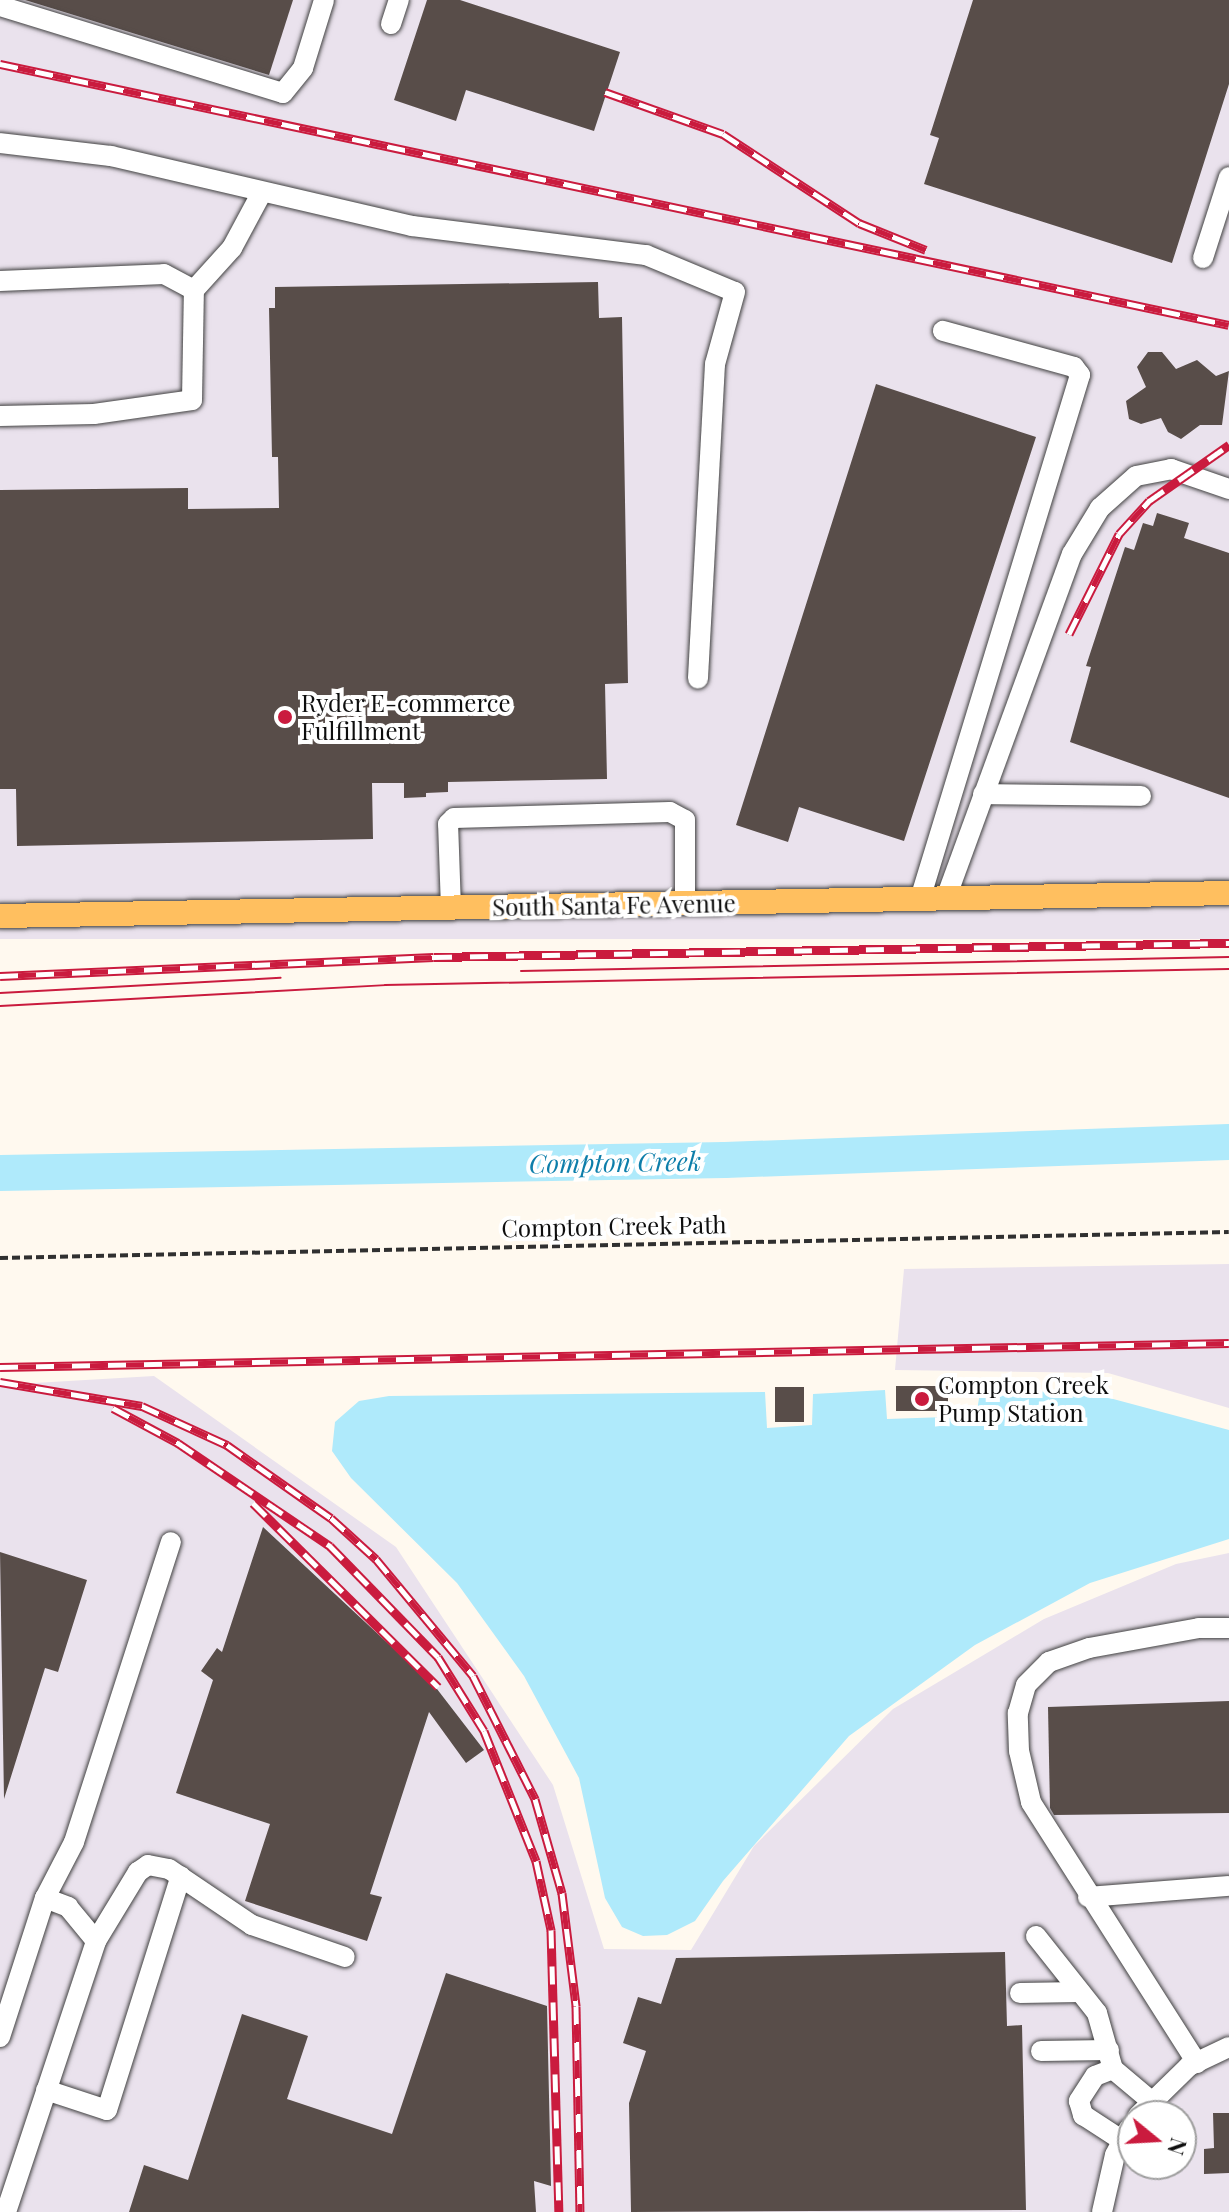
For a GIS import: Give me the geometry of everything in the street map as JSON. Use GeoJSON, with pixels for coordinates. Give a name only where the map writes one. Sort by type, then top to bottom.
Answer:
{"type":"FeatureCollection","features":[{"type":"Feature","properties":{"kind":"main road","name":"South Santa Fe Avenue"},"geometry":{"type":"LineString","coordinates":[[0,916],[1229,893]]}},
{"type":"Feature","properties":{"kind":"street"},"geometry":{"type":"LineString","coordinates":[[0,6],[283,93],[303,68],[324,0]]}},
{"type":"Feature","properties":{"kind":"street"},"geometry":{"type":"LineString","coordinates":[[391,24],[399,0]]}},
{"type":"Feature","properties":{"kind":"street"},"geometry":{"type":"LineString","coordinates":[[0,143],[111,156],[261,194],[412,226],[646,255],[735,292],[715,364],[698,679]]}},
{"type":"Feature","properties":{"kind":"street"},"geometry":{"type":"LineString","coordinates":[[1203,258],[1229,177]]}},
{"type":"Feature","properties":{"kind":"street"},"geometry":{"type":"LineString","coordinates":[[0,416],[94,414],[192,400],[194,290],[232,248],[261,194]]}},
{"type":"Feature","properties":{"kind":"street"},"geometry":{"type":"LineString","coordinates":[[0,281],[164,274],[194,290]]}},
{"type":"Feature","properties":{"kind":"street"},"geometry":{"type":"LineString","coordinates":[[920,899],[1080,375],[1074,367],[943,331]]}},
{"type":"Feature","properties":{"kind":"street"},"geometry":{"type":"LineString","coordinates":[[946,898],[1072,554],[1100,508],[1136,476],[1171,469],[1229,489]]}},
{"type":"Feature","properties":{"kind":"street"},"geometry":{"type":"LineString","coordinates":[[983,794],[1141,796]]}},
{"type":"Feature","properties":{"kind":"street"},"geometry":{"type":"LineString","coordinates":[[451,908],[448,824],[454,818],[670,812],[685,820],[685,903]]}},
{"type":"Feature","properties":{"kind":"street"},"geometry":{"type":"LineString","coordinates":[[0,2037],[45,1898],[74,1842],[171,1542]]}},
{"type":"Feature","properties":{"kind":"street"},"geometry":{"type":"LineString","coordinates":[[1197,2063],[1088,1897],[1031,1802],[1019,1751],[1018,1713],[1026,1685],[1049,1662],[1089,1648],[1199,1628],[1229,1628]]}},
{"type":"Feature","properties":{"kind":"street"},"geometry":{"type":"LineString","coordinates":[[6,2212],[96,1941],[138,1872],[157,1865],[181,1876],[252,1925],[345,1957]]}},
{"type":"Feature","properties":{"kind":"street"},"geometry":{"type":"LineString","coordinates":[[46,2090],[107,2110],[181,1876]]}},
{"type":"Feature","properties":{"kind":"street"},"geometry":{"type":"LineString","coordinates":[[1088,1897],[1229,1886]]}},
{"type":"Feature","properties":{"kind":"street"},"geometry":{"type":"LineString","coordinates":[[45,1898],[68,1907],[96,1941]]}},
{"type":"Feature","properties":{"kind":"street"},"geometry":{"type":"LineString","coordinates":[[1036,1936],[1097,2013],[1111,2060],[1138,2100]]}},
{"type":"Feature","properties":{"kind":"street"},"geometry":{"type":"LineString","coordinates":[[1020,1993],[1080,1992]]}},
{"type":"Feature","properties":{"kind":"street"},"geometry":{"type":"LineString","coordinates":[[1153,2100],[1197,2063],[1229,2047]]}},
{"type":"Feature","properties":{"kind":"street"},"geometry":{"type":"LineString","coordinates":[[1041,2051],[1111,2060]]}},
{"type":"Feature","properties":{"kind":"street"},"geometry":{"type":"LineString","coordinates":[[1111,2060],[1095,2076],[1079,2101],[1083,2115],[1117,2128]]}},
{"type":"Feature","properties":{"kind":"street"},"geometry":{"type":"LineString","coordinates":[[1102,2212],[1117,2166]]}},
{"type":"Feature","properties":{"kind":"path","name":"Compton Creek Path"},"geometry":{"type":"LineString","coordinates":[[0,1258],[1229,1232]]}},
{"type":"Feature","properties":{"kind":"shaded area"},"geometry":{"type":"Polygon","coordinates":[[[0,0],[1229,0],[1229,939],[0,939],[0,0]]]}},
{"type":"Feature","properties":{"kind":"shaded area"},"geometry":{"type":"Polygon","coordinates":[[[1229,1264],[1229,1408],[1108,1373],[895,1370],[904,1269],[1229,1264]]]}},
{"type":"Feature","properties":{"kind":"shaded area"},"geometry":{"type":"Polygon","coordinates":[[[154,1376],[396,1547],[553,1785],[604,1949],[691,1950],[754,1846],[893,1709],[1044,1619],[1176,1564],[1229,1553],[1229,2212],[0,2212],[0,1385],[154,1376]]]}},
{"type":"Feature","properties":{"kind":"water"},"geometry":{"type":"Polygon","coordinates":[[[981,1387],[1102,1396],[1229,1430],[1229,1539],[1090,1583],[975,1645],[849,1736],[723,1881],[695,1921],[667,1935],[643,1936],[622,1927],[605,1898],[579,1778],[524,1676],[457,1583],[351,1478],[332,1451],[335,1422],[359,1401],[389,1396],[765,1392],[767,1428],[812,1425],[813,1394],[885,1390],[887,1419],[976,1416],[981,1387]]]}},
{"type":"Feature","properties":{"kind":"building"},"geometry":{"type":"Polygon","coordinates":[[[25,0],[293,0],[269,75],[25,0]]]}},
{"type":"Feature","properties":{"kind":"building"},"geometry":{"type":"Polygon","coordinates":[[[427,0],[460,0],[620,52],[594,131],[466,90],[456,121],[394,100],[427,0]]]}},
{"type":"Feature","properties":{"kind":"building"},"geometry":{"type":"Polygon","coordinates":[[[973,0],[1229,0],[1229,84],[1172,263],[924,184],[939,138],[930,135],[973,0]]]}},
{"type":"Feature","properties":{"kind":"building"},"geometry":{"type":"Polygon","coordinates":[[[598,282],[599,318],[622,317],[628,683],[605,684],[607,779],[448,782],[448,792],[404,798],[404,783],[372,783],[373,839],[17,846],[16,789],[0,789],[0,490],[188,488],[188,509],[279,508],[278,457],[272,457],[269,308],[275,308],[275,287],[598,282]]]}},
{"type":"Feature","properties":{"kind":"building"},"geometry":{"type":"Polygon","coordinates":[[[1148,352],[1162,352],[1176,369],[1197,360],[1216,376],[1229,371],[1222,425],[1200,425],[1181,439],[1168,432],[1161,418],[1141,424],[1129,419],[1126,401],[1146,387],[1137,367],[1148,352]]]}},
{"type":"Feature","properties":{"kind":"building"},"geometry":{"type":"Polygon","coordinates":[[[876,384],[1036,437],[904,841],[799,807],[788,842],[736,825],[876,384]]]}},
{"type":"Feature","properties":{"kind":"building"},"geometry":{"type":"Polygon","coordinates":[[[1157,513],[1189,523],[1184,538],[1229,553],[1229,798],[1070,742],[1091,667],[1086,666],[1125,547],[1134,550],[1143,523],[1153,526],[1157,513]]]}},
{"type":"Feature","properties":{"kind":"building","name":"Compton Creek Pump Station"},"geometry":{"type":"Polygon","coordinates":[[[896,1386],[948,1386],[948,1411],[896,1411],[896,1386]]]}},
{"type":"Feature","properties":{"kind":"building"},"geometry":{"type":"Polygon","coordinates":[[[775,1387],[804,1387],[804,1422],[775,1422],[775,1387]]]}},
{"type":"Feature","properties":{"kind":"building"},"geometry":{"type":"Polygon","coordinates":[[[263,1527],[437,1689],[484,1750],[466,1763],[429,1712],[370,1894],[382,1897],[367,1941],[245,1901],[270,1824],[176,1793],[213,1680],[201,1671],[217,1648],[222,1652],[263,1527]]]}},
{"type":"Feature","properties":{"kind":"building"},"geometry":{"type":"Polygon","coordinates":[[[0,1552],[87,1580],[58,1672],[45,1668],[4,1799],[0,1552]]]}},
{"type":"Feature","properties":{"kind":"building"},"geometry":{"type":"Polygon","coordinates":[[[1229,1701],[1229,1813],[1054,1815],[1050,1808],[1048,1707],[1229,1701]]]}},
{"type":"Feature","properties":{"kind":"building"},"geometry":{"type":"Polygon","coordinates":[[[1005,1952],[1007,2026],[1022,2025],[1026,2210],[631,2212],[629,2103],[646,2051],[623,2043],[638,1997],[661,2004],[676,1958],[1005,1952]]]}},
{"type":"Feature","properties":{"kind":"building"},"geometry":{"type":"Polygon","coordinates":[[[446,1973],[547,2006],[551,2186],[534,2181],[536,2212],[129,2212],[144,2165],[188,2180],[242,2014],[308,2036],[287,2099],[392,2134],[446,1973]]]}},
{"type":"Feature","properties":{"kind":"building"},"geometry":{"type":"Polygon","coordinates":[[[1213,2113],[1229,2113],[1229,2173],[1204,2174],[1204,2149],[1214,2148],[1213,2113]]]}},
{"type":"Feature","properties":{"kind":"waterway","name":"Compton Creek"},"geometry":{"type":"LineString","coordinates":[[0,1173],[725,1160],[1229,1142]]}},
{"type":"Feature","properties":{"kind":"tram line"},"geometry":{"type":"LineString","coordinates":[[521,971],[1229,957]]}},
{"type":"Feature","properties":{"kind":"tram line"},"geometry":{"type":"LineString","coordinates":[[0,1006],[385,985],[1229,969]]}},
{"type":"Feature","properties":{"kind":"tram line"},"geometry":{"type":"LineString","coordinates":[[0,993],[281,978]]}},
{"type":"Feature","properties":{"kind":"railway"},"geometry":{"type":"LineString","coordinates":[[0,64],[1229,325]]}},
{"type":"Feature","properties":{"kind":"railway"},"geometry":{"type":"LineString","coordinates":[[605,92],[723,134],[859,223],[926,250]]}},
{"type":"Feature","properties":{"kind":"railway"},"geometry":{"type":"LineString","coordinates":[[1069,634],[1119,534],[1149,501],[1229,445]]}},
{"type":"Feature","properties":{"kind":"railway"},"geometry":{"type":"LineString","coordinates":[[0,976],[434,957],[1229,943]]}},
{"type":"Feature","properties":{"kind":"railway"},"geometry":{"type":"LineString","coordinates":[[0,1367],[1229,1343]]}},
{"type":"Feature","properties":{"kind":"railway"},"geometry":{"type":"LineString","coordinates":[[0,1382],[142,1406],[227,1445],[331,1518],[376,1559],[473,1676],[535,1799],[562,1893],[576,2006],[580,2212]]}},
{"type":"Feature","properties":{"kind":"railway"},"geometry":{"type":"LineString","coordinates":[[113,1408],[178,1443],[330,1546],[438,1657],[484,1731],[536,1861],[551,1930],[559,2212]]}},
{"type":"Feature","properties":{"kind":"railway"},"geometry":{"type":"LineString","coordinates":[[253,1503],[438,1687]]}},
{"type":"Feature","properties":{"kind":"place","name":"Ryder E-commerce Fulfillment"},"geometry":{"type":"Point","coordinates":[285,717]}},
{"type":"Feature","properties":{"kind":"place","name":"Compton Creek Pump Station"},"geometry":{"type":"Point","coordinates":[922,1399]}}]}
